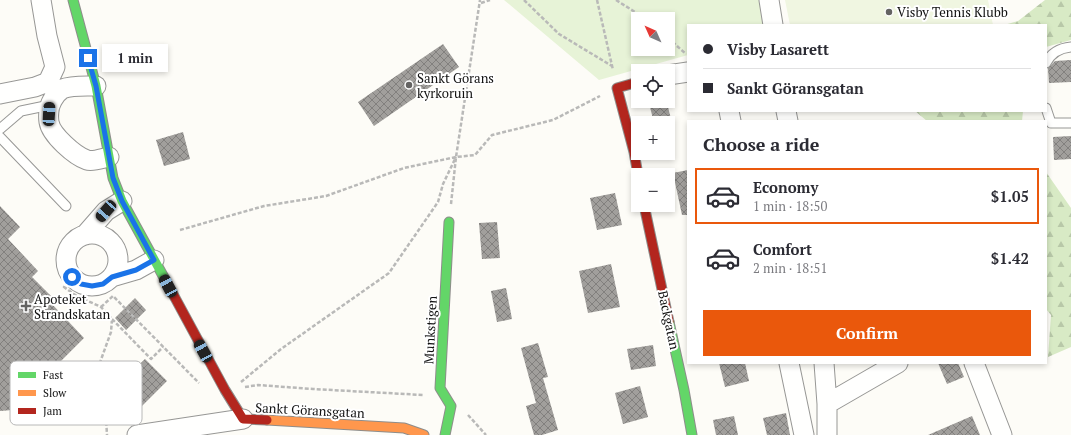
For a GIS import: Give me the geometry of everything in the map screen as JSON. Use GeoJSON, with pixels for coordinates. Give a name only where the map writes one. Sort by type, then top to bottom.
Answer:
{"type":"FeatureCollection","features":[{"type":"Feature","properties":{"kind":"street"},"geometry":{"type":"LineString","coordinates":[[0,94],[35,87],[48,82],[55,67],[47,36],[41,0]]}},
{"type":"Feature","properties":{"kind":"street","name":"Sankt Göransgatan"},"geometry":{"type":"LineString","coordinates":[[73,0],[96,86],[113,178],[122,201],[154,260],[229,389],[243,419],[404,428],[424,435]]}},
{"type":"Feature","properties":{"kind":"street"},"geometry":{"type":"LineString","coordinates":[[769,0],[773,24]]}},
{"type":"Feature","properties":{"kind":"street"},"geometry":{"type":"LineString","coordinates":[[675,74],[687,72]]}},
{"type":"Feature","properties":{"kind":"street"},"geometry":{"type":"LineString","coordinates":[[631,84],[616,88],[634,152],[637,168]]}},
{"type":"Feature","properties":{"kind":"street"},"geometry":{"type":"LineString","coordinates":[[96,86],[78,86],[62,89],[54,96],[50,105],[49,123],[68,149],[89,161],[108,157]]}},
{"type":"Feature","properties":{"kind":"street"},"geometry":{"type":"LineString","coordinates":[[122,201],[106,211],[85,235],[71,245],[66,261],[72,277],[81,284],[92,286],[103,284],[112,277],[136,270],[154,260]]}},
{"type":"Feature","properties":{"kind":"street","name":"Backgatan"},"geometry":{"type":"LineString","coordinates":[[646,212],[684,390],[692,435]]}},
{"type":"Feature","properties":{"kind":"street","name":"Munkstigen"},"geometry":{"type":"LineString","coordinates":[[449,222],[440,388],[451,406]]}},
{"type":"Feature","properties":{"kind":"street"},"geometry":{"type":"LineString","coordinates":[[85,235],[98,234],[110,240],[117,251],[118,265],[112,277]]}},
{"type":"Feature","properties":{"kind":"street"},"geometry":{"type":"LineString","coordinates":[[789,364],[804,435]]}},
{"type":"Feature","properties":{"kind":"street"},"geometry":{"type":"LineString","coordinates":[[824,364],[827,404],[827,435]]}},
{"type":"Feature","properties":{"kind":"street"},"geometry":{"type":"LineString","coordinates":[[827,404],[896,364]]}},
{"type":"Feature","properties":{"kind":"street"},"geometry":{"type":"LineString","coordinates":[[974,364],[1002,435]]}},
{"type":"Feature","properties":{"kind":"street"},"geometry":{"type":"LineString","coordinates":[[445,435],[451,406]]}},
{"type":"Feature","properties":{"kind":"street"},"geometry":{"type":"LineString","coordinates":[[137,435],[243,419]]}},
{"type":"Feature","properties":{"kind":"lane"},"geometry":{"type":"LineString","coordinates":[[1047,61],[1062,48],[1071,47]]}},
{"type":"Feature","properties":{"kind":"lane"},"geometry":{"type":"LineString","coordinates":[[0,129],[21,111],[50,105]]}},
{"type":"Feature","properties":{"kind":"lane"},"geometry":{"type":"LineString","coordinates":[[1047,111],[1051,123],[1071,123]]}},
{"type":"Feature","properties":{"kind":"lane"},"geometry":{"type":"LineString","coordinates":[[0,137],[66,206]]}},
{"type":"Feature","properties":{"kind":"path"},"geometry":{"type":"LineString","coordinates":[[449,222],[456,157],[480,2],[490,0]]}},
{"type":"Feature","properties":{"kind":"path"},"geometry":{"type":"LineString","coordinates":[[524,0],[559,34],[612,66]]}},
{"type":"Feature","properties":{"kind":"path"},"geometry":{"type":"LineString","coordinates":[[180,230],[264,206],[326,196],[404,168],[456,157],[475,155],[492,135],[553,120],[616,88],[597,0]]}},
{"type":"Feature","properties":{"kind":"path"},"geometry":{"type":"LineString","coordinates":[[616,0],[635,12]]}},
{"type":"Feature","properties":{"kind":"path"},"geometry":{"type":"LineString","coordinates":[[675,44],[687,55]]}},
{"type":"Feature","properties":{"kind":"path"},"geometry":{"type":"LineString","coordinates":[[229,389],[281,349],[389,273],[438,202],[443,184],[456,157]]}},
{"type":"Feature","properties":{"kind":"path"},"geometry":{"type":"LineString","coordinates":[[72,277],[64,287],[75,295],[101,307],[151,359],[163,347]]}},
{"type":"Feature","properties":{"kind":"path"},"geometry":{"type":"LineString","coordinates":[[101,307],[113,296],[203,388]]}},
{"type":"Feature","properties":{"kind":"path"},"geometry":{"type":"LineString","coordinates":[[101,361],[111,332],[112,319]]}},
{"type":"Feature","properties":{"kind":"path"},"geometry":{"type":"LineString","coordinates":[[229,389],[258,385],[423,394],[466,412],[486,435]]}},
{"type":"Feature","properties":{"kind":"path"},"geometry":{"type":"LineString","coordinates":[[106,425],[107,435]]}},
{"type":"Feature","properties":{"kind":"green space"},"geometry":{"type":"Polygon","coordinates":[[[504,0],[760,0],[764,24],[687,24],[687,55],[656,64],[631,64],[631,71],[599,80],[504,0]]]}},
{"type":"Feature","properties":{"kind":"green space","name":"Visby Tennis Klubb"},"geometry":{"type":"Polygon","coordinates":[[[785,0],[988,0],[993,24],[790,24],[785,0]]]}},
{"type":"Feature","properties":{"kind":"green space"},"geometry":{"type":"Polygon","coordinates":[[[1045,0],[1071,0],[1071,40],[1047,47],[1047,24],[1008,24],[1018,21],[1045,0]]]}},
{"type":"Feature","properties":{"kind":"green space"},"geometry":{"type":"Polygon","coordinates":[[[916,112],[1023,112],[1022,120],[926,120],[916,112]]]}},
{"type":"Feature","properties":{"kind":"green space"},"geometry":{"type":"Polygon","coordinates":[[[1047,173],[1071,208],[1071,347],[1048,357],[1051,315],[1047,310],[1047,173]]]}},
{"type":"Feature","properties":{"kind":"building","name":"Sankt Görans kyrkoruin"},"geometry":{"type":"Polygon","coordinates":[[[443,44],[459,67],[374,126],[358,102],[443,44]]]}},
{"type":"Feature","properties":{"kind":"building"},"geometry":{"type":"Polygon","coordinates":[[[1071,60],[1071,82],[1049,83],[1048,68],[1055,61],[1071,60]]]}},
{"type":"Feature","properties":{"kind":"building"},"geometry":{"type":"Polygon","coordinates":[[[650,108],[668,108],[670,116],[652,116],[650,108]]]}},
{"type":"Feature","properties":{"kind":"building"},"geometry":{"type":"Polygon","coordinates":[[[183,132],[190,159],[164,166],[156,140],[183,132]]]}},
{"type":"Feature","properties":{"kind":"building"},"geometry":{"type":"Polygon","coordinates":[[[1071,136],[1071,159],[1054,160],[1053,137],[1071,136]]]}},
{"type":"Feature","properties":{"kind":"building"},"geometry":{"type":"Polygon","coordinates":[[[687,170],[687,215],[682,215],[675,182],[675,173],[687,170]]]}},
{"type":"Feature","properties":{"kind":"building"},"geometry":{"type":"Polygon","coordinates":[[[615,193],[622,225],[597,230],[590,198],[615,193]]]}},
{"type":"Feature","properties":{"kind":"building"},"geometry":{"type":"Polygon","coordinates":[[[0,206],[20,227],[8,239],[38,271],[32,277],[54,299],[51,303],[84,338],[61,361],[10,361],[10,410],[0,411],[0,206]]]}},
{"type":"Feature","properties":{"kind":"building"},"geometry":{"type":"Polygon","coordinates":[[[497,222],[500,258],[482,259],[479,223],[497,222]]]}},
{"type":"Feature","properties":{"kind":"building"},"geometry":{"type":"Polygon","coordinates":[[[611,264],[620,307],[588,313],[579,271],[611,264]]]}},
{"type":"Feature","properties":{"kind":"building"},"geometry":{"type":"Polygon","coordinates":[[[506,288],[512,319],[497,322],[491,291],[506,288]]]}},
{"type":"Feature","properties":{"kind":"building"},"geometry":{"type":"Polygon","coordinates":[[[135,298],[146,310],[126,330],[115,318],[135,298]]]}},
{"type":"Feature","properties":{"kind":"building"},"geometry":{"type":"Polygon","coordinates":[[[538,343],[548,377],[543,378],[558,430],[542,435],[534,435],[526,406],[536,403],[521,348],[538,343]]]}},
{"type":"Feature","properties":{"kind":"building"},"geometry":{"type":"Polygon","coordinates":[[[653,345],[656,366],[631,370],[627,349],[653,345]]]}},
{"type":"Feature","properties":{"kind":"building"},"geometry":{"type":"Polygon","coordinates":[[[145,359],[167,381],[142,406],[142,362],[145,359]]]}},
{"type":"Feature","properties":{"kind":"building"},"geometry":{"type":"Polygon","coordinates":[[[719,364],[745,364],[749,381],[725,387],[719,364]]]}},
{"type":"Feature","properties":{"kind":"building"},"geometry":{"type":"Polygon","coordinates":[[[938,364],[958,364],[964,377],[947,384],[938,364]]]}},
{"type":"Feature","properties":{"kind":"building"},"geometry":{"type":"Polygon","coordinates":[[[640,386],[648,417],[623,424],[615,393],[640,386]]]}},
{"type":"Feature","properties":{"kind":"building"},"geometry":{"type":"Polygon","coordinates":[[[786,413],[790,435],[767,435],[763,418],[786,413]]]}},
{"type":"Feature","properties":{"kind":"building"},"geometry":{"type":"Polygon","coordinates":[[[734,416],[738,435],[716,435],[713,420],[734,416]]]}},
{"type":"Feature","properties":{"kind":"building"},"geometry":{"type":"Polygon","coordinates":[[[972,416],[980,435],[928,435],[972,416]]]}},
{"type":"Feature","properties":{"kind":"traffic: fast"},"geometry":{"type":"LineString","coordinates":[[73,0],[96,86],[113,178],[122,201],[167,283]]}},
{"type":"Feature","properties":{"kind":"traffic: fast"},"geometry":{"type":"LineString","coordinates":[[445,435],[451,406],[440,388],[449,222]]}},
{"type":"Feature","properties":{"kind":"traffic: fast"},"geometry":{"type":"LineString","coordinates":[[669,322],[692,435]]}},
{"type":"Feature","properties":{"kind":"traffic: slow"},"geometry":{"type":"LineString","coordinates":[[267,420],[404,428],[424,435]]}},
{"type":"Feature","properties":{"kind":"traffic: jam"},"geometry":{"type":"LineString","coordinates":[[631,84],[617,88],[637,168]]}},
{"type":"Feature","properties":{"kind":"traffic: jam"},"geometry":{"type":"LineString","coordinates":[[645,212],[669,322]]}},
{"type":"Feature","properties":{"kind":"traffic: jam"},"geometry":{"type":"LineString","coordinates":[[167,283],[225,390],[243,419],[267,420]]}},
{"type":"Feature","properties":{"kind":"place","name":"Visby Tennis Klubb"},"geometry":{"type":"Point","coordinates":[889,12]}},
{"type":"Feature","properties":{"kind":"place","name":"Sankt Görans kyrkoruin"},"geometry":{"type":"Point","coordinates":[409,85]}},
{"type":"Feature","properties":{"kind":"place","name":"Apoteket Strandskatan"},"geometry":{"type":"Point","coordinates":[26,306]}},
{"type":"Feature","properties":{"kind":"route"},"geometry":{"type":"LineString","coordinates":[[72,277],[81,284],[92,286],[103,284],[112,277],[136,270],[154,260],[122,201],[113,178],[96,86],[88,58]]}}]}
